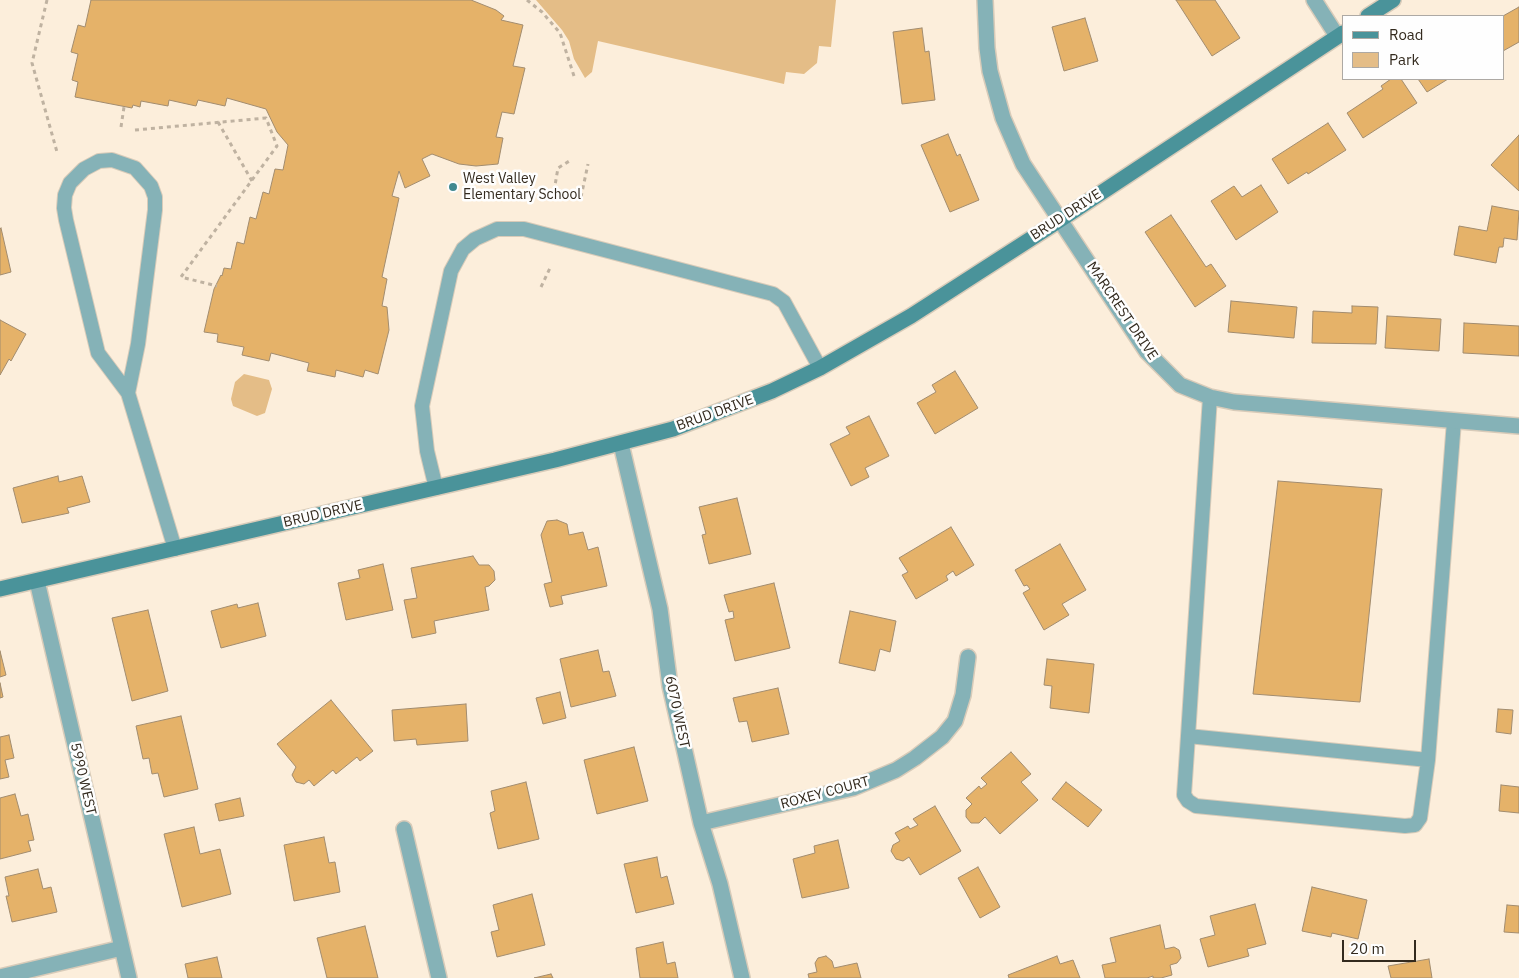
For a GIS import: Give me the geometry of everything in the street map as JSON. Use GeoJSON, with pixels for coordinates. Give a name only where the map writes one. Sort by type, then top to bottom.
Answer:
{"type":"FeatureCollection","features":[{"type":"Feature","properties":{"kind":"main road"},"geometry":{"type":"LineString","coordinates":[[1370,15],[1393,0]]}},
{"type":"Feature","properties":{"kind":"main road","name":"BRUD DRIVE"},"geometry":{"type":"LineString","coordinates":[[0,589],[621,444],[723,412],[820,368],[911,316],[1060,220],[1340,34]]}},
{"type":"Feature","properties":{"kind":"street","name":"MARCREST DRIVE"},"geometry":{"type":"LineString","coordinates":[[985,0],[986,48],[1003,118],[1023,164],[1157,363],[1180,385],[1210,397],[1234,402],[1519,426]]}},
{"type":"Feature","properties":{"kind":"street"},"geometry":{"type":"LineString","coordinates":[[1314,0],[1340,34]]}},
{"type":"Feature","properties":{"kind":"street","name":"6070 WEST"},"geometry":{"type":"LineString","coordinates":[[621,444],[660,609],[670,686],[701,823],[720,884],[742,978]]}},
{"type":"Feature","properties":{"kind":"street","name":"5990 WEST"},"geometry":{"type":"LineString","coordinates":[[37,580],[129,978]]}},
{"type":"Feature","properties":{"kind":"street","name":"ROXEY COURT"},"geometry":{"type":"LineString","coordinates":[[701,823],[853,788],[896,770],[942,737],[955,721],[963,695],[968,657]]}},
{"type":"Feature","properties":{"kind":"street"},"geometry":{"type":"LineString","coordinates":[[404,829],[439,978]]}},
{"type":"Feature","properties":{"kind":"street"},"geometry":{"type":"LineString","coordinates":[[0,977],[122,948]]}},
{"type":"Feature","properties":{"kind":"lane"},"geometry":{"type":"LineString","coordinates":[[128,393],[138,344],[155,197],[151,186],[140,172],[124,162],[112,160],[99,161],[77,173],[65,195],[64,208],[98,353],[128,393],[175,549]]}},
{"type":"Feature","properties":{"kind":"lane"},"geometry":{"type":"LineString","coordinates":[[436,488],[427,451],[422,406],[451,271],[463,249],[474,239],[497,229],[524,229],[773,294],[784,302],[820,368]]}},
{"type":"Feature","properties":{"kind":"lane"},"geometry":{"type":"LineString","coordinates":[[1210,397],[1184,795],[1188,801],[1196,806],[1206,807],[1405,826],[1415,825],[1420,818],[1428,760],[1454,421]]}},
{"type":"Feature","properties":{"kind":"lane"},"geometry":{"type":"LineString","coordinates":[[1188,736],[1428,760]]}},
{"type":"Feature","properties":{"kind":"path"},"geometry":{"type":"LineString","coordinates":[[47,0],[32,63],[57,152]]}},
{"type":"Feature","properties":{"kind":"path"},"geometry":{"type":"LineString","coordinates":[[527,0],[542,12],[560,32],[574,76]]}},
{"type":"Feature","properties":{"kind":"path"},"geometry":{"type":"LineString","coordinates":[[121,127],[124,107]]}},
{"type":"Feature","properties":{"kind":"path"},"geometry":{"type":"LineString","coordinates":[[135,130],[266,118],[277,146],[181,277],[216,286]]}},
{"type":"Feature","properties":{"kind":"path"},"geometry":{"type":"LineString","coordinates":[[218,122],[252,181]]}},
{"type":"Feature","properties":{"kind":"path"},"geometry":{"type":"LineString","coordinates":[[554,191],[558,168],[570,160]]}},
{"type":"Feature","properties":{"kind":"path"},"geometry":{"type":"LineString","coordinates":[[581,197],[588,164]]}},
{"type":"Feature","properties":{"kind":"path"},"geometry":{"type":"LineString","coordinates":[[541,287],[550,268]]}},
{"type":"Feature","properties":{"kind":"green space"},"geometry":{"type":"Polygon","coordinates":[[[536,0],[836,0],[831,47],[819,46],[817,63],[804,74],[786,72],[784,84],[598,41],[592,72],[585,78],[574,59],[569,41],[536,0]]]}},
{"type":"Feature","properties":{"kind":"green space"},"geometry":{"type":"Polygon","coordinates":[[[244,374],[269,380],[272,389],[265,413],[257,416],[233,406],[231,399],[235,382],[244,374]]]}},
{"type":"Feature","properties":{"kind":"building"},"geometry":{"type":"Polygon","coordinates":[[[91,0],[471,0],[496,10],[504,16],[501,20],[523,25],[513,66],[525,68],[514,114],[502,112],[496,137],[503,138],[498,164],[476,166],[459,164],[432,154],[422,159],[430,176],[405,188],[399,171],[392,196],[399,198],[382,277],[387,279],[382,306],[387,307],[389,330],[378,374],[365,370],[363,377],[336,370],[335,377],[307,371],[309,363],[271,353],[269,361],[242,355],[244,347],[217,342],[218,334],[204,332],[214,289],[222,276],[224,268],[231,269],[237,242],[244,244],[250,217],[256,219],[263,192],[269,194],[275,169],[283,170],[288,145],[277,132],[266,109],[227,98],[225,106],[198,100],[196,106],[169,100],[168,106],[141,101],[140,107],[133,105],[132,108],[75,97],[78,82],[72,80],[78,54],[71,52],[78,25],[85,27],[91,0]]]}},
{"type":"Feature","properties":{"kind":"building"},"geometry":{"type":"Polygon","coordinates":[[[1176,0],[1215,0],[1240,38],[1212,56],[1176,0]]]}},
{"type":"Feature","properties":{"kind":"building"},"geometry":{"type":"Polygon","coordinates":[[[1519,7],[1519,42],[1504,50],[1504,15],[1519,7]]]}},
{"type":"Feature","properties":{"kind":"building"},"geometry":{"type":"Polygon","coordinates":[[[1085,18],[1098,61],[1064,71],[1052,27],[1085,18]]]}},
{"type":"Feature","properties":{"kind":"building"},"geometry":{"type":"Polygon","coordinates":[[[922,28],[925,52],[929,51],[935,100],[902,104],[893,32],[922,28]]]}},
{"type":"Feature","properties":{"kind":"building"},"geometry":{"type":"Polygon","coordinates":[[[1390,80],[1402,80],[1417,103],[1363,138],[1347,113],[1383,89],[1381,86],[1390,80]]]}},
{"type":"Feature","properties":{"kind":"building"},"geometry":{"type":"Polygon","coordinates":[[[1419,80],[1446,80],[1427,92],[1419,80]]]}},
{"type":"Feature","properties":{"kind":"building"},"geometry":{"type":"Polygon","coordinates":[[[1328,123],[1346,150],[1288,184],[1272,159],[1328,123]]]}},
{"type":"Feature","properties":{"kind":"building"},"geometry":{"type":"Polygon","coordinates":[[[948,134],[957,156],[960,154],[979,200],[950,212],[921,145],[948,134]]]}},
{"type":"Feature","properties":{"kind":"building"},"geometry":{"type":"Polygon","coordinates":[[[1519,135],[1519,191],[1491,165],[1519,135]]]}},
{"type":"Feature","properties":{"kind":"building"},"geometry":{"type":"Polygon","coordinates":[[[1261,185],[1278,212],[1236,240],[1211,201],[1234,186],[1242,197],[1261,185]]]}},
{"type":"Feature","properties":{"kind":"building"},"geometry":{"type":"Polygon","coordinates":[[[1492,206],[1519,211],[1517,240],[1504,238],[1503,247],[1499,247],[1496,263],[1454,255],[1459,226],[1487,231],[1492,206]]]}},
{"type":"Feature","properties":{"kind":"building"},"geometry":{"type":"Polygon","coordinates":[[[1171,215],[1206,267],[1211,264],[1226,286],[1195,307],[1145,232],[1171,215]]]}},
{"type":"Feature","properties":{"kind":"building"},"geometry":{"type":"Polygon","coordinates":[[[0,229],[11,272],[0,275],[0,229]]]}},
{"type":"Feature","properties":{"kind":"building"},"geometry":{"type":"Polygon","coordinates":[[[1231,301],[1297,307],[1294,338],[1228,332],[1231,301]]]}},
{"type":"Feature","properties":{"kind":"building"},"geometry":{"type":"Polygon","coordinates":[[[1352,306],[1378,307],[1376,344],[1312,343],[1313,311],[1352,313],[1352,306]]]}},
{"type":"Feature","properties":{"kind":"building"},"geometry":{"type":"Polygon","coordinates":[[[1387,316],[1441,319],[1439,351],[1385,348],[1387,316]]]}},
{"type":"Feature","properties":{"kind":"building"},"geometry":{"type":"Polygon","coordinates":[[[0,320],[26,334],[11,361],[9,359],[0,375],[0,320]]]}},
{"type":"Feature","properties":{"kind":"building"},"geometry":{"type":"Polygon","coordinates":[[[1464,323],[1519,326],[1519,356],[1463,353],[1464,323]]]}},
{"type":"Feature","properties":{"kind":"building"},"geometry":{"type":"Polygon","coordinates":[[[955,371],[978,408],[935,434],[917,403],[936,392],[932,385],[955,371]]]}},
{"type":"Feature","properties":{"kind":"building"},"geometry":{"type":"Polygon","coordinates":[[[869,416],[889,456],[865,468],[869,477],[851,486],[830,444],[850,434],[846,427],[869,416]]]}},
{"type":"Feature","properties":{"kind":"building"},"geometry":{"type":"Polygon","coordinates":[[[58,476],[59,482],[82,476],[90,502],[67,508],[69,513],[22,523],[13,488],[58,476]]]}},
{"type":"Feature","properties":{"kind":"building"},"geometry":{"type":"Polygon","coordinates":[[[1278,481],[1382,489],[1360,702],[1253,694],[1278,481]]]}},
{"type":"Feature","properties":{"kind":"building"},"geometry":{"type":"Polygon","coordinates":[[[737,498],[751,554],[709,564],[702,535],[706,534],[699,507],[737,498]]]}},
{"type":"Feature","properties":{"kind":"building"},"geometry":{"type":"Polygon","coordinates":[[[557,520],[567,524],[569,535],[583,532],[588,550],[598,547],[607,586],[561,596],[563,604],[550,607],[544,584],[552,582],[541,535],[547,521],[557,520]]]}},
{"type":"Feature","properties":{"kind":"building"},"geometry":{"type":"Polygon","coordinates":[[[951,527],[974,565],[956,576],[953,571],[946,576],[948,580],[916,599],[902,575],[908,572],[899,558],[951,527]]]}},
{"type":"Feature","properties":{"kind":"building"},"geometry":{"type":"Polygon","coordinates":[[[1060,544],[1086,590],[1062,604],[1069,615],[1044,630],[1023,593],[1030,589],[1027,585],[1024,586],[1015,570],[1060,544]]]}},
{"type":"Feature","properties":{"kind":"building"},"geometry":{"type":"Polygon","coordinates":[[[473,556],[479,565],[489,565],[494,571],[495,580],[485,587],[489,610],[434,621],[436,633],[412,638],[404,600],[417,598],[411,568],[473,556]]]}},
{"type":"Feature","properties":{"kind":"building"},"geometry":{"type":"Polygon","coordinates":[[[383,564],[393,610],[346,620],[338,583],[360,578],[358,570],[383,564]]]}},
{"type":"Feature","properties":{"kind":"building"},"geometry":{"type":"Polygon","coordinates":[[[774,583],[790,648],[735,661],[725,620],[734,618],[733,611],[729,612],[724,595],[774,583]]]}},
{"type":"Feature","properties":{"kind":"building"},"geometry":{"type":"Polygon","coordinates":[[[258,603],[266,636],[221,648],[211,611],[237,604],[238,608],[258,603]]]}},
{"type":"Feature","properties":{"kind":"building"},"geometry":{"type":"Polygon","coordinates":[[[148,610],[168,691],[132,701],[112,618],[148,610]]]}},
{"type":"Feature","properties":{"kind":"building"},"geometry":{"type":"Polygon","coordinates":[[[850,611],[896,621],[890,652],[880,649],[875,671],[839,663],[850,611]]]}},
{"type":"Feature","properties":{"kind":"building"},"geometry":{"type":"Polygon","coordinates":[[[598,650],[603,672],[609,671],[616,696],[571,707],[560,659],[598,650]]]}},
{"type":"Feature","properties":{"kind":"building"},"geometry":{"type":"Polygon","coordinates":[[[0,651],[6,675],[0,677],[0,651]]]}},
{"type":"Feature","properties":{"kind":"building"},"geometry":{"type":"Polygon","coordinates":[[[1047,659],[1094,664],[1089,713],[1050,708],[1052,686],[1044,685],[1047,659]]]}},
{"type":"Feature","properties":{"kind":"building"},"geometry":{"type":"Polygon","coordinates":[[[0,683],[3,697],[0,698],[0,683]]]}},
{"type":"Feature","properties":{"kind":"building"},"geometry":{"type":"Polygon","coordinates":[[[778,688],[789,734],[752,742],[747,721],[739,722],[733,698],[778,688]]]}},
{"type":"Feature","properties":{"kind":"building"},"geometry":{"type":"Polygon","coordinates":[[[560,692],[566,718],[543,724],[536,698],[560,692]]]}},
{"type":"Feature","properties":{"kind":"building"},"geometry":{"type":"Polygon","coordinates":[[[331,700],[373,751],[360,761],[357,757],[336,774],[333,770],[314,786],[309,780],[304,784],[296,782],[292,775],[296,767],[277,744],[331,700]]]}},
{"type":"Feature","properties":{"kind":"building"},"geometry":{"type":"Polygon","coordinates":[[[466,704],[468,741],[417,745],[416,739],[394,741],[392,710],[466,704]]]}},
{"type":"Feature","properties":{"kind":"building"},"geometry":{"type":"Polygon","coordinates":[[[1498,709],[1513,710],[1511,734],[1496,732],[1498,709]]]}},
{"type":"Feature","properties":{"kind":"building"},"geometry":{"type":"Polygon","coordinates":[[[181,716],[198,789],[164,797],[158,773],[152,774],[149,758],[143,759],[136,726],[181,716]]]}},
{"type":"Feature","properties":{"kind":"building"},"geometry":{"type":"Polygon","coordinates":[[[9,735],[14,758],[5,760],[9,777],[0,779],[0,737],[9,735]]]}},
{"type":"Feature","properties":{"kind":"building"},"geometry":{"type":"Polygon","coordinates":[[[634,747],[648,801],[597,814],[584,760],[634,747]]]}},
{"type":"Feature","properties":{"kind":"building"},"geometry":{"type":"Polygon","coordinates":[[[1011,752],[1031,774],[1021,782],[1038,800],[1000,834],[985,817],[979,823],[971,823],[966,817],[966,810],[972,804],[966,798],[979,786],[981,789],[987,784],[981,778],[1011,752]]]}},
{"type":"Feature","properties":{"kind":"building"},"geometry":{"type":"Polygon","coordinates":[[[526,782],[539,839],[498,849],[490,813],[495,811],[491,791],[526,782]]]}},
{"type":"Feature","properties":{"kind":"building"},"geometry":{"type":"Polygon","coordinates":[[[1066,782],[1102,810],[1088,827],[1052,799],[1066,782]]]}},
{"type":"Feature","properties":{"kind":"building"},"geometry":{"type":"Polygon","coordinates":[[[1501,785],[1519,787],[1519,813],[1499,811],[1501,785]]]}},
{"type":"Feature","properties":{"kind":"building"},"geometry":{"type":"Polygon","coordinates":[[[15,794],[21,816],[28,814],[34,840],[28,841],[31,851],[0,859],[0,798],[15,794]]]}},
{"type":"Feature","properties":{"kind":"building"},"geometry":{"type":"Polygon","coordinates":[[[240,798],[244,816],[219,821],[215,804],[240,798]]]}},
{"type":"Feature","properties":{"kind":"building"},"geometry":{"type":"Polygon","coordinates":[[[935,806],[961,851],[920,875],[909,857],[903,861],[896,859],[891,851],[893,845],[900,841],[895,833],[908,826],[910,829],[918,825],[913,819],[935,806]]]}},
{"type":"Feature","properties":{"kind":"building"},"geometry":{"type":"Polygon","coordinates":[[[194,827],[200,854],[220,849],[231,894],[182,907],[164,834],[194,827]]]}},
{"type":"Feature","properties":{"kind":"building"},"geometry":{"type":"Polygon","coordinates":[[[324,837],[329,863],[335,862],[340,892],[294,901],[284,845],[324,837]]]}},
{"type":"Feature","properties":{"kind":"building"},"geometry":{"type":"Polygon","coordinates":[[[838,840],[849,888],[802,898],[793,859],[815,853],[814,846],[838,840]]]}},
{"type":"Feature","properties":{"kind":"building"},"geometry":{"type":"Polygon","coordinates":[[[657,857],[661,878],[667,876],[674,904],[636,913],[624,864],[657,857]]]}},
{"type":"Feature","properties":{"kind":"building"},"geometry":{"type":"Polygon","coordinates":[[[978,867],[1000,907],[980,918],[958,878],[978,867]]]}},
{"type":"Feature","properties":{"kind":"building"},"geometry":{"type":"Polygon","coordinates":[[[38,869],[43,889],[51,887],[57,912],[12,922],[6,896],[9,896],[5,877],[38,869]]]}},
{"type":"Feature","properties":{"kind":"building"},"geometry":{"type":"Polygon","coordinates":[[[1312,887],[1367,900],[1358,939],[1332,933],[1331,937],[1302,931],[1312,887]]]}},
{"type":"Feature","properties":{"kind":"building"},"geometry":{"type":"Polygon","coordinates":[[[532,894],[545,945],[497,957],[491,932],[499,930],[493,905],[532,894]]]}},
{"type":"Feature","properties":{"kind":"building"},"geometry":{"type":"Polygon","coordinates":[[[1255,904],[1266,944],[1247,949],[1249,956],[1208,967],[1200,939],[1215,935],[1210,916],[1255,904]]]}},
{"type":"Feature","properties":{"kind":"building"},"geometry":{"type":"Polygon","coordinates":[[[1507,905],[1519,906],[1519,933],[1504,932],[1507,905]]]}},
{"type":"Feature","properties":{"kind":"building"},"geometry":{"type":"Polygon","coordinates":[[[1160,925],[1165,949],[1174,947],[1179,950],[1181,958],[1177,963],[1170,965],[1172,975],[1161,978],[1153,978],[1153,976],[1147,978],[1105,978],[1102,965],[1116,962],[1110,938],[1160,925]]]}},
{"type":"Feature","properties":{"kind":"building"},"geometry":{"type":"Polygon","coordinates":[[[365,926],[378,978],[327,978],[317,938],[365,926]]]}},
{"type":"Feature","properties":{"kind":"building"},"geometry":{"type":"Polygon","coordinates":[[[663,942],[667,964],[675,962],[678,978],[640,978],[636,948],[663,942]]]}},
{"type":"Feature","properties":{"kind":"building"},"geometry":{"type":"Polygon","coordinates":[[[826,956],[832,961],[834,968],[857,963],[861,978],[809,978],[808,974],[817,972],[815,963],[818,958],[826,956]]]}},
{"type":"Feature","properties":{"kind":"building"},"geometry":{"type":"Polygon","coordinates":[[[1057,956],[1060,964],[1073,960],[1080,978],[1009,978],[1008,975],[1057,956]]]}},
{"type":"Feature","properties":{"kind":"building"},"geometry":{"type":"Polygon","coordinates":[[[217,957],[222,978],[188,978],[185,964],[217,957]]]}},
{"type":"Feature","properties":{"kind":"building"},"geometry":{"type":"Polygon","coordinates":[[[1429,959],[1432,978],[1391,978],[1388,966],[1429,959]]]}},
{"type":"Feature","properties":{"kind":"building"},"geometry":{"type":"Polygon","coordinates":[[[551,974],[553,978],[534,978],[551,974]]]}},
{"type":"Feature","properties":{"kind":"place","name":"West Valley Elementary School"},"geometry":{"type":"Point","coordinates":[453,187]}}]}
